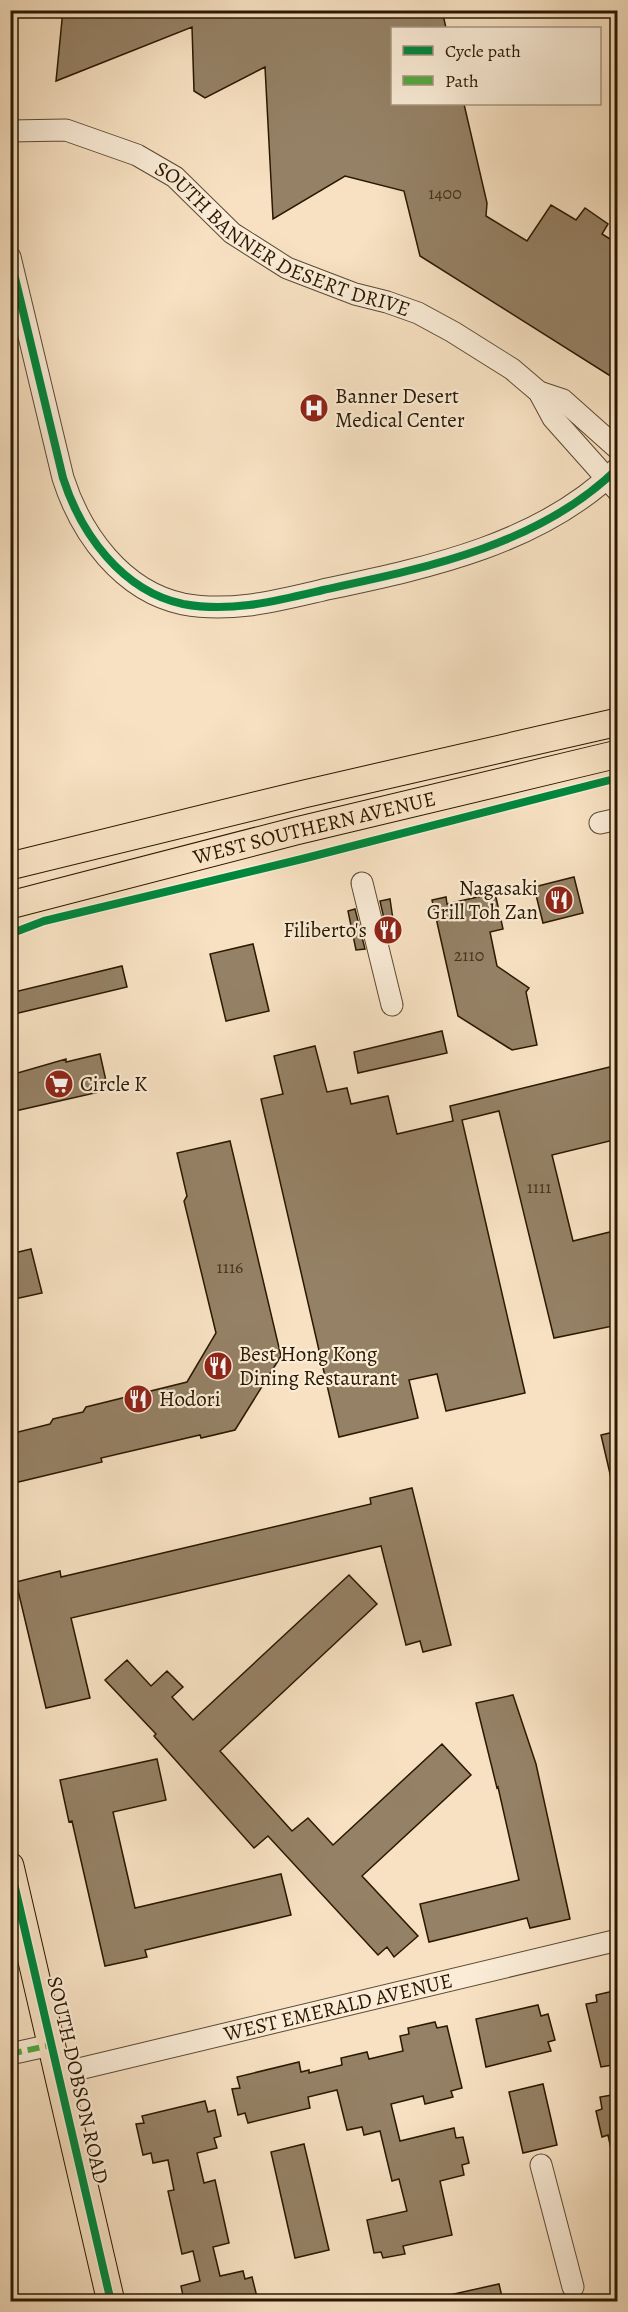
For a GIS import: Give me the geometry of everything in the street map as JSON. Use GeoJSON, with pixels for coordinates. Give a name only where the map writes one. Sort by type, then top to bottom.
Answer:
{"type":"FeatureCollection","features":[{"type":"Feature","properties":{"kind":"main road","name":"WEST SOUTHERN AVENUE"},"geometry":{"type":"LineString","coordinates":[[10,866],[304,794],[618,722]]}},
{"type":"Feature","properties":{"kind":"main road","name":"WEST SOUTHERN AVENUE"},"geometry":{"type":"LineString","coordinates":[[10,905],[296,831],[618,754]]}},
{"type":"Feature","properties":{"kind":"main road"},"geometry":{"type":"LineString","coordinates":[[410,771],[418,802]]}},
{"type":"Feature","properties":{"kind":"main road"},"geometry":{"type":"LineString","coordinates":[[171,863],[174,852],[183,844],[276,817],[304,794]]}},
{"type":"Feature","properties":{"kind":"main road","name":"SOUTH DOBSON ROAD"},"geometry":{"type":"LineString","coordinates":[[10,1866],[111,2301]]}},
{"type":"Feature","properties":{"kind":"street","name":"SOUTH BANNER DESERT DRIVE"},"geometry":{"type":"LineString","coordinates":[[10,131],[66,130],[137,155],[175,177],[232,232],[264,256],[304,275],[355,294],[418,313],[453,332],[512,369],[539,392],[553,418],[614,479]]}},
{"type":"Feature","properties":{"kind":"street"},"geometry":{"type":"LineString","coordinates":[[10,257],[71,503],[96,545],[115,565],[135,583],[182,603],[230,608],[263,604],[447,561],[481,550],[546,519],[614,479]]}},
{"type":"Feature","properties":{"kind":"street","name":"SOUTH BANNER DESERT DRIVE"},"geometry":{"type":"LineString","coordinates":[[539,392],[563,400],[618,448]]}},
{"type":"Feature","properties":{"kind":"street"},"geometry":{"type":"LineString","coordinates":[[362,883],[392,1005]]}},
{"type":"Feature","properties":{"kind":"street","name":"WEST EMERALD AVENUE"},"geometry":{"type":"LineString","coordinates":[[58,2074],[618,1940]]}},
{"type":"Feature","properties":{"kind":"street"},"geometry":{"type":"LineString","coordinates":[[10,2054],[51,2045]]}},
{"type":"Feature","properties":{"kind":"street"},"geometry":{"type":"LineString","coordinates":[[542,2165],[573,2288]]}},
{"type":"Feature","properties":{"kind":"building"},"geometry":{"type":"Polygon","coordinates":[[[63,10],[442,10],[446,27],[391,27],[391,105],[464,105],[487,203],[486,216],[527,241],[551,205],[576,220],[585,208],[608,224],[602,234],[618,244],[618,369],[612,377],[420,256],[404,191],[345,176],[273,219],[265,67],[205,98],[194,91],[192,27],[56,81],[63,10]]]}},
{"type":"Feature","properties":{"kind":"building","name":"Nagasaki Grill Toh Zan"},"geometry":{"type":"Polygon","coordinates":[[[574,877],[583,913],[543,923],[534,887],[574,877]]]}},
{"type":"Feature","properties":{"kind":"building"},"geometry":{"type":"Polygon","coordinates":[[[495,893],[503,929],[490,932],[497,966],[529,988],[526,992],[537,1045],[512,1050],[458,1016],[432,900],[446,897],[447,904],[495,893]]]}},
{"type":"Feature","properties":{"kind":"building","name":"Filiberto's"},"geometry":{"type":"Polygon","coordinates":[[[390,899],[396,940],[389,941],[380,901],[390,899]]]}},
{"type":"Feature","properties":{"kind":"building"},"geometry":{"type":"Polygon","coordinates":[[[355,909],[365,949],[356,950],[348,911],[355,909]]]}},
{"type":"Feature","properties":{"kind":"building"},"geometry":{"type":"Polygon","coordinates":[[[253,944],[269,1011],[226,1021],[210,954],[253,944]]]}},
{"type":"Feature","properties":{"kind":"building"},"geometry":{"type":"Polygon","coordinates":[[[122,966],[127,987],[10,1015],[10,993],[122,966]]]}},
{"type":"Feature","properties":{"kind":"building"},"geometry":{"type":"Polygon","coordinates":[[[442,1031],[447,1053],[358,1073],[354,1052],[442,1031]]]}},
{"type":"Feature","properties":{"kind":"building"},"geometry":{"type":"Polygon","coordinates":[[[315,1046],[327,1092],[347,1088],[351,1104],[388,1096],[397,1134],[453,1121],[450,1106],[618,1065],[618,1139],[552,1155],[573,1241],[618,1230],[618,1267],[613,1268],[618,1287],[618,1325],[554,1338],[499,1111],[462,1120],[525,1393],[446,1411],[437,1374],[409,1380],[418,1418],[339,1437],[261,1099],[283,1094],[274,1056],[315,1046]]]}},
{"type":"Feature","properties":{"kind":"building","name":"Circle K"},"geometry":{"type":"Polygon","coordinates":[[[100,1054],[108,1090],[15,1111],[10,1093],[10,1079],[15,1078],[14,1074],[66,1059],[66,1062],[100,1054]]]}},
{"type":"Feature","properties":{"kind":"building"},"geometry":{"type":"Polygon","coordinates":[[[230,1141],[281,1356],[235,1430],[201,1438],[200,1435],[101,1458],[102,1462],[10,1484],[10,1434],[50,1424],[53,1419],[83,1412],[86,1407],[187,1382],[216,1333],[184,1201],[187,1196],[177,1153],[230,1141]]]}},
{"type":"Feature","properties":{"kind":"building"},"geometry":{"type":"Polygon","coordinates":[[[31,1249],[42,1293],[10,1300],[10,1254],[31,1249]]]}},
{"type":"Feature","properties":{"kind":"building"},"geometry":{"type":"Polygon","coordinates":[[[618,1431],[618,1478],[611,1478],[601,1435],[618,1431]]]}},
{"type":"Feature","properties":{"kind":"building"},"geometry":{"type":"Polygon","coordinates":[[[412,1488],[451,1645],[423,1652],[420,1641],[406,1645],[381,1546],[71,1618],[90,1698],[46,1708],[16,1582],[60,1571],[61,1577],[371,1504],[370,1498],[412,1488]]]}},
{"type":"Feature","properties":{"kind":"building"},"geometry":{"type":"Polygon","coordinates":[[[349,1575],[377,1604],[220,1751],[292,1831],[308,1818],[333,1845],[442,1744],[471,1775],[362,1876],[418,1936],[394,1957],[387,1947],[378,1955],[268,1836],[254,1848],[154,1736],[156,1734],[105,1680],[127,1660],[151,1686],[167,1671],[183,1687],[172,1697],[193,1720],[349,1575]]]}},
{"type":"Feature","properties":{"kind":"building"},"geometry":{"type":"Polygon","coordinates":[[[513,1695],[536,1764],[570,1919],[530,1928],[527,1918],[429,1942],[420,1904],[519,1880],[476,1703],[513,1695]]]}},
{"type":"Feature","properties":{"kind":"building"},"geometry":{"type":"Polygon","coordinates":[[[157,1759],[166,1800],[113,1812],[135,1908],[281,1874],[291,1915],[145,1950],[147,1957],[105,1966],[72,1821],[69,1822],[60,1780],[157,1759]]]}},
{"type":"Feature","properties":{"kind":"building"},"geometry":{"type":"Polygon","coordinates":[[[618,1990],[618,2064],[601,2067],[586,2004],[597,2002],[596,1995],[618,1990]]]}},
{"type":"Feature","properties":{"kind":"building"},"geometry":{"type":"Polygon","coordinates":[[[538,2005],[541,2016],[548,2014],[555,2040],[548,2042],[551,2051],[486,2067],[476,2019],[538,2005]]]}},
{"type":"Feature","properties":{"kind":"building"},"geometry":{"type":"Polygon","coordinates":[[[435,2022],[437,2028],[447,2026],[462,2088],[451,2091],[453,2097],[425,2104],[423,2096],[391,2104],[400,2141],[454,2128],[456,2138],[463,2137],[469,2163],[462,2165],[464,2175],[440,2181],[452,2235],[403,2246],[405,2254],[383,2258],[381,2252],[374,2253],[367,2220],[407,2211],[399,2179],[392,2181],[380,2131],[364,2135],[362,2127],[347,2130],[337,2090],[308,2097],[310,2108],[248,2123],[245,2113],[238,2115],[232,2089],[240,2088],[237,2077],[299,2062],[301,2072],[309,2070],[309,2073],[342,2065],[341,2058],[367,2052],[369,2059],[403,2051],[400,2036],[409,2034],[408,2028],[435,2022]]]}},
{"type":"Feature","properties":{"kind":"building"},"geometry":{"type":"Polygon","coordinates":[[[543,2084],[557,2145],[523,2153],[509,2092],[543,2084]]]}},
{"type":"Feature","properties":{"kind":"building"},"geometry":{"type":"Polygon","coordinates":[[[618,2094],[618,2148],[611,2149],[608,2135],[602,2137],[596,2111],[602,2109],[600,2097],[618,2094]]]}},
{"type":"Feature","properties":{"kind":"building"},"geometry":{"type":"Polygon","coordinates":[[[205,2101],[208,2112],[215,2110],[221,2136],[214,2138],[217,2148],[197,2153],[204,2183],[215,2180],[229,2243],[213,2247],[220,2276],[243,2271],[245,2279],[252,2277],[258,2301],[184,2301],[181,2286],[200,2281],[193,2251],[182,2254],[168,2191],[174,2190],[168,2160],[153,2163],[151,2153],[143,2155],[136,2124],[144,2123],[142,2116],[205,2101]]]}},
{"type":"Feature","properties":{"kind":"building"},"geometry":{"type":"Polygon","coordinates":[[[304,2144],[329,2250],[295,2258],[271,2152],[304,2144]]]}},
{"type":"Feature","properties":{"kind":"building"},"geometry":{"type":"Polygon","coordinates":[[[499,2284],[503,2301],[449,2301],[449,2295],[499,2284]]]}},
{"type":"Feature","properties":{"kind":"marked path"},"geometry":{"type":"LineString","coordinates":[[10,2054],[51,2045]]}},
{"type":"Feature","properties":{"kind":"cycle path"},"geometry":{"type":"LineString","coordinates":[[10,257],[63,478],[71,499],[93,539],[107,557],[141,587],[161,597],[183,604],[201,606],[253,605],[362,582],[441,562],[518,535],[587,494],[618,468]]}},
{"type":"Feature","properties":{"kind":"cycle path"},"geometry":{"type":"LineString","coordinates":[[10,934],[44,921],[302,859],[618,778]]}},
{"type":"Feature","properties":{"kind":"cycle path"},"geometry":{"type":"LineString","coordinates":[[10,1866],[111,2302]]}},
{"type":"Feature","properties":{"kind":"place","name":"Banner Desert Medical Center"},"geometry":{"type":"Point","coordinates":[314,408]}},
{"type":"Feature","properties":{"kind":"place","name":"Nagasaki Grill Toh Zan"},"geometry":{"type":"Point","coordinates":[559,900]}},
{"type":"Feature","properties":{"kind":"place","name":"Filiberto's"},"geometry":{"type":"Point","coordinates":[388,930]}},
{"type":"Feature","properties":{"kind":"place","name":"Circle K"},"geometry":{"type":"Point","coordinates":[59,1084]}},
{"type":"Feature","properties":{"kind":"place","name":"Best Hong Kong Dining Restaurant"},"geometry":{"type":"Point","coordinates":[218,1366]}},
{"type":"Feature","properties":{"kind":"place","name":"Hodori"},"geometry":{"type":"Point","coordinates":[138,1399]}}]}
